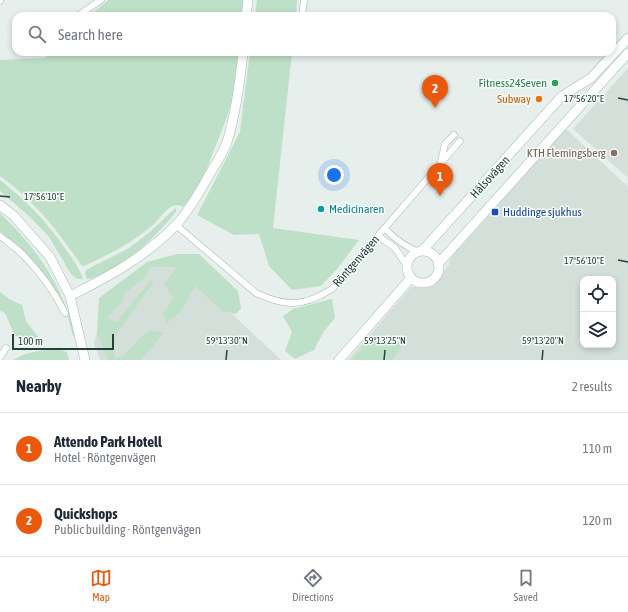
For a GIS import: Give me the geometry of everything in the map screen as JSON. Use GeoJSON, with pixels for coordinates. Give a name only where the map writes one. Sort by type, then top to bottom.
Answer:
{"type":"FeatureCollection","features":[{"type":"Feature","properties":{"kind":"street"},"geometry":{"type":"LineString","coordinates":[[83,12],[101,0]]}},
{"type":"Feature","properties":{"kind":"street"},"geometry":{"type":"LineString","coordinates":[[246,12],[248,0]]}},
{"type":"Feature","properties":{"kind":"street"},"geometry":{"type":"LineString","coordinates":[[302,12],[304,0]]}},
{"type":"Feature","properties":{"kind":"street","name":"Hälsovägen"},"geometry":{"type":"LineString","coordinates":[[616,51],[628,38]]}},
{"type":"Feature","properties":{"kind":"street","name":"Hälsovägen"},"geometry":{"type":"LineString","coordinates":[[438,264],[628,53]]}},
{"type":"Feature","properties":{"kind":"street"},"geometry":{"type":"LineString","coordinates":[[70,296],[99,282],[140,257],[176,225],[198,194],[226,142],[239,90],[243,56]]}},
{"type":"Feature","properties":{"kind":"street","name":"Hälsovägen"},"geometry":{"type":"LineString","coordinates":[[421,251],[562,96],[592,78],[612,56]]}},
{"type":"Feature","properties":{"kind":"street","name":"Röntgenvägen"},"geometry":{"type":"LineString","coordinates":[[440,165],[445,144],[454,135]]}},
{"type":"Feature","properties":{"kind":"street","name":"Röntgenvägen"},"geometry":{"type":"LineString","coordinates":[[176,225],[256,293],[272,300],[287,304],[318,298],[332,289],[460,140]]}},
{"type":"Feature","properties":{"kind":"street"},"geometry":{"type":"LineString","coordinates":[[0,205],[14,216],[50,257],[70,296],[85,360]]}},
{"type":"Feature","properties":{"kind":"street"},"geometry":{"type":"LineString","coordinates":[[384,228],[408,248],[426,252],[434,256],[438,264],[437,273],[432,280],[419,283],[408,275],[407,266],[410,257],[421,251]]}},
{"type":"Feature","properties":{"kind":"street"},"geometry":{"type":"LineString","coordinates":[[0,236],[17,249],[33,265],[52,290],[65,313]]}},
{"type":"Feature","properties":{"kind":"street"},"geometry":{"type":"LineString","coordinates":[[378,236],[395,248],[407,266]]}},
{"type":"Feature","properties":{"kind":"street"},"geometry":{"type":"LineString","coordinates":[[339,360],[411,278]]}},
{"type":"Feature","properties":{"kind":"street"},"geometry":{"type":"LineString","coordinates":[[0,357],[6,348]]}},
{"type":"Feature","properties":{"kind":"shaded area","name":"KTH Flemingsberg"},"geometry":{"type":"Polygon","coordinates":[[[628,68],[628,178],[573,129],[628,68]]]}},
{"type":"Feature","properties":{"kind":"shaded area"},"geometry":{"type":"Polygon","coordinates":[[[566,129],[628,187],[628,360],[348,360],[411,287],[433,286],[449,265],[450,259],[566,129]]]}},
{"type":"Feature","properties":{"kind":"shaded area"},"geometry":{"type":"Polygon","coordinates":[[[177,262],[281,360],[100,360],[94,343],[102,314],[147,265],[177,262]]]}},
{"type":"Feature","properties":{"kind":"green space"},"geometry":{"type":"Polygon","coordinates":[[[108,0],[243,0],[242,12],[94,12],[108,0]]]}},
{"type":"Feature","properties":{"kind":"green space"},"geometry":{"type":"Polygon","coordinates":[[[257,0],[297,0],[296,12],[256,12],[257,0]]]}},
{"type":"Feature","properties":{"kind":"green space"},"geometry":{"type":"Polygon","coordinates":[[[47,56],[238,56],[231,103],[205,173],[193,195],[183,207],[178,205],[170,207],[146,231],[112,252],[84,266],[81,265],[54,228],[35,206],[0,176],[0,60],[45,58],[47,56]]]}},
{"type":"Feature","properties":{"kind":"green space"},"geometry":{"type":"Polygon","coordinates":[[[250,56],[292,56],[273,228],[359,240],[337,269],[321,286],[292,290],[269,266],[259,234],[234,235],[197,215],[240,132],[250,56]]]}},
{"type":"Feature","properties":{"kind":"green space"},"geometry":{"type":"Polygon","coordinates":[[[0,180],[28,204],[44,221],[73,260],[83,279],[77,279],[71,274],[49,237],[30,217],[0,191],[0,180]]]}},
{"type":"Feature","properties":{"kind":"green space"},"geometry":{"type":"Polygon","coordinates":[[[176,208],[176,212],[168,222],[136,253],[112,270],[99,276],[87,279],[85,273],[86,270],[129,248],[150,232],[176,208]]]}},
{"type":"Feature","properties":{"kind":"green space"},"geometry":{"type":"Polygon","coordinates":[[[0,213],[26,240],[46,268],[63,299],[75,335],[73,336],[67,314],[30,259],[0,231],[0,213]]]}},
{"type":"Feature","properties":{"kind":"green space"},"geometry":{"type":"Polygon","coordinates":[[[177,254],[199,254],[238,291],[241,308],[236,314],[222,311],[195,286],[182,310],[167,323],[163,314],[173,298],[164,284],[177,267],[150,267],[144,278],[125,293],[121,303],[107,318],[116,322],[152,279],[153,283],[111,342],[115,358],[123,356],[141,337],[151,330],[164,333],[141,360],[108,360],[97,332],[99,298],[147,262],[177,254]]]}},
{"type":"Feature","properties":{"kind":"green space"},"geometry":{"type":"Polygon","coordinates":[[[0,292],[9,299],[22,305],[26,321],[41,341],[23,344],[13,332],[5,313],[0,311],[0,292]]]}},
{"type":"Feature","properties":{"kind":"green space"},"geometry":{"type":"Polygon","coordinates":[[[332,299],[335,318],[324,331],[314,350],[295,359],[285,351],[292,332],[283,316],[293,309],[332,299]]]}},
{"type":"Feature","properties":{"kind":"green space"},"geometry":{"type":"Polygon","coordinates":[[[385,337],[403,345],[392,360],[351,360],[370,340],[385,337]]]}},
{"type":"Feature","properties":{"kind":"green space"},"geometry":{"type":"Polygon","coordinates":[[[53,348],[67,352],[69,360],[13,360],[25,354],[53,348]]]}},
{"type":"Feature","properties":{"kind":"place","name":"Fitness24Seven"},"geometry":{"type":"Point","coordinates":[555,83]}},
{"type":"Feature","properties":{"kind":"place","name":"Subway"},"geometry":{"type":"Point","coordinates":[539,99]}},
{"type":"Feature","properties":{"kind":"place","name":"Quickshops"},"geometry":{"type":"Point","coordinates":[435,108]}},
{"type":"Feature","properties":{"kind":"place","name":"KTH Flemingsberg"},"geometry":{"type":"Point","coordinates":[614,153]}},
{"type":"Feature","properties":{"kind":"place","name":"Attendo Park Hotell"},"geometry":{"type":"Point","coordinates":[440,196]}},
{"type":"Feature","properties":{"kind":"place","name":"Medicinaren"},"geometry":{"type":"Point","coordinates":[321,209]}},
{"type":"Feature","properties":{"kind":"place","name":"Huddinge sjukhus"},"geometry":{"type":"Point","coordinates":[495,212]}}]}
